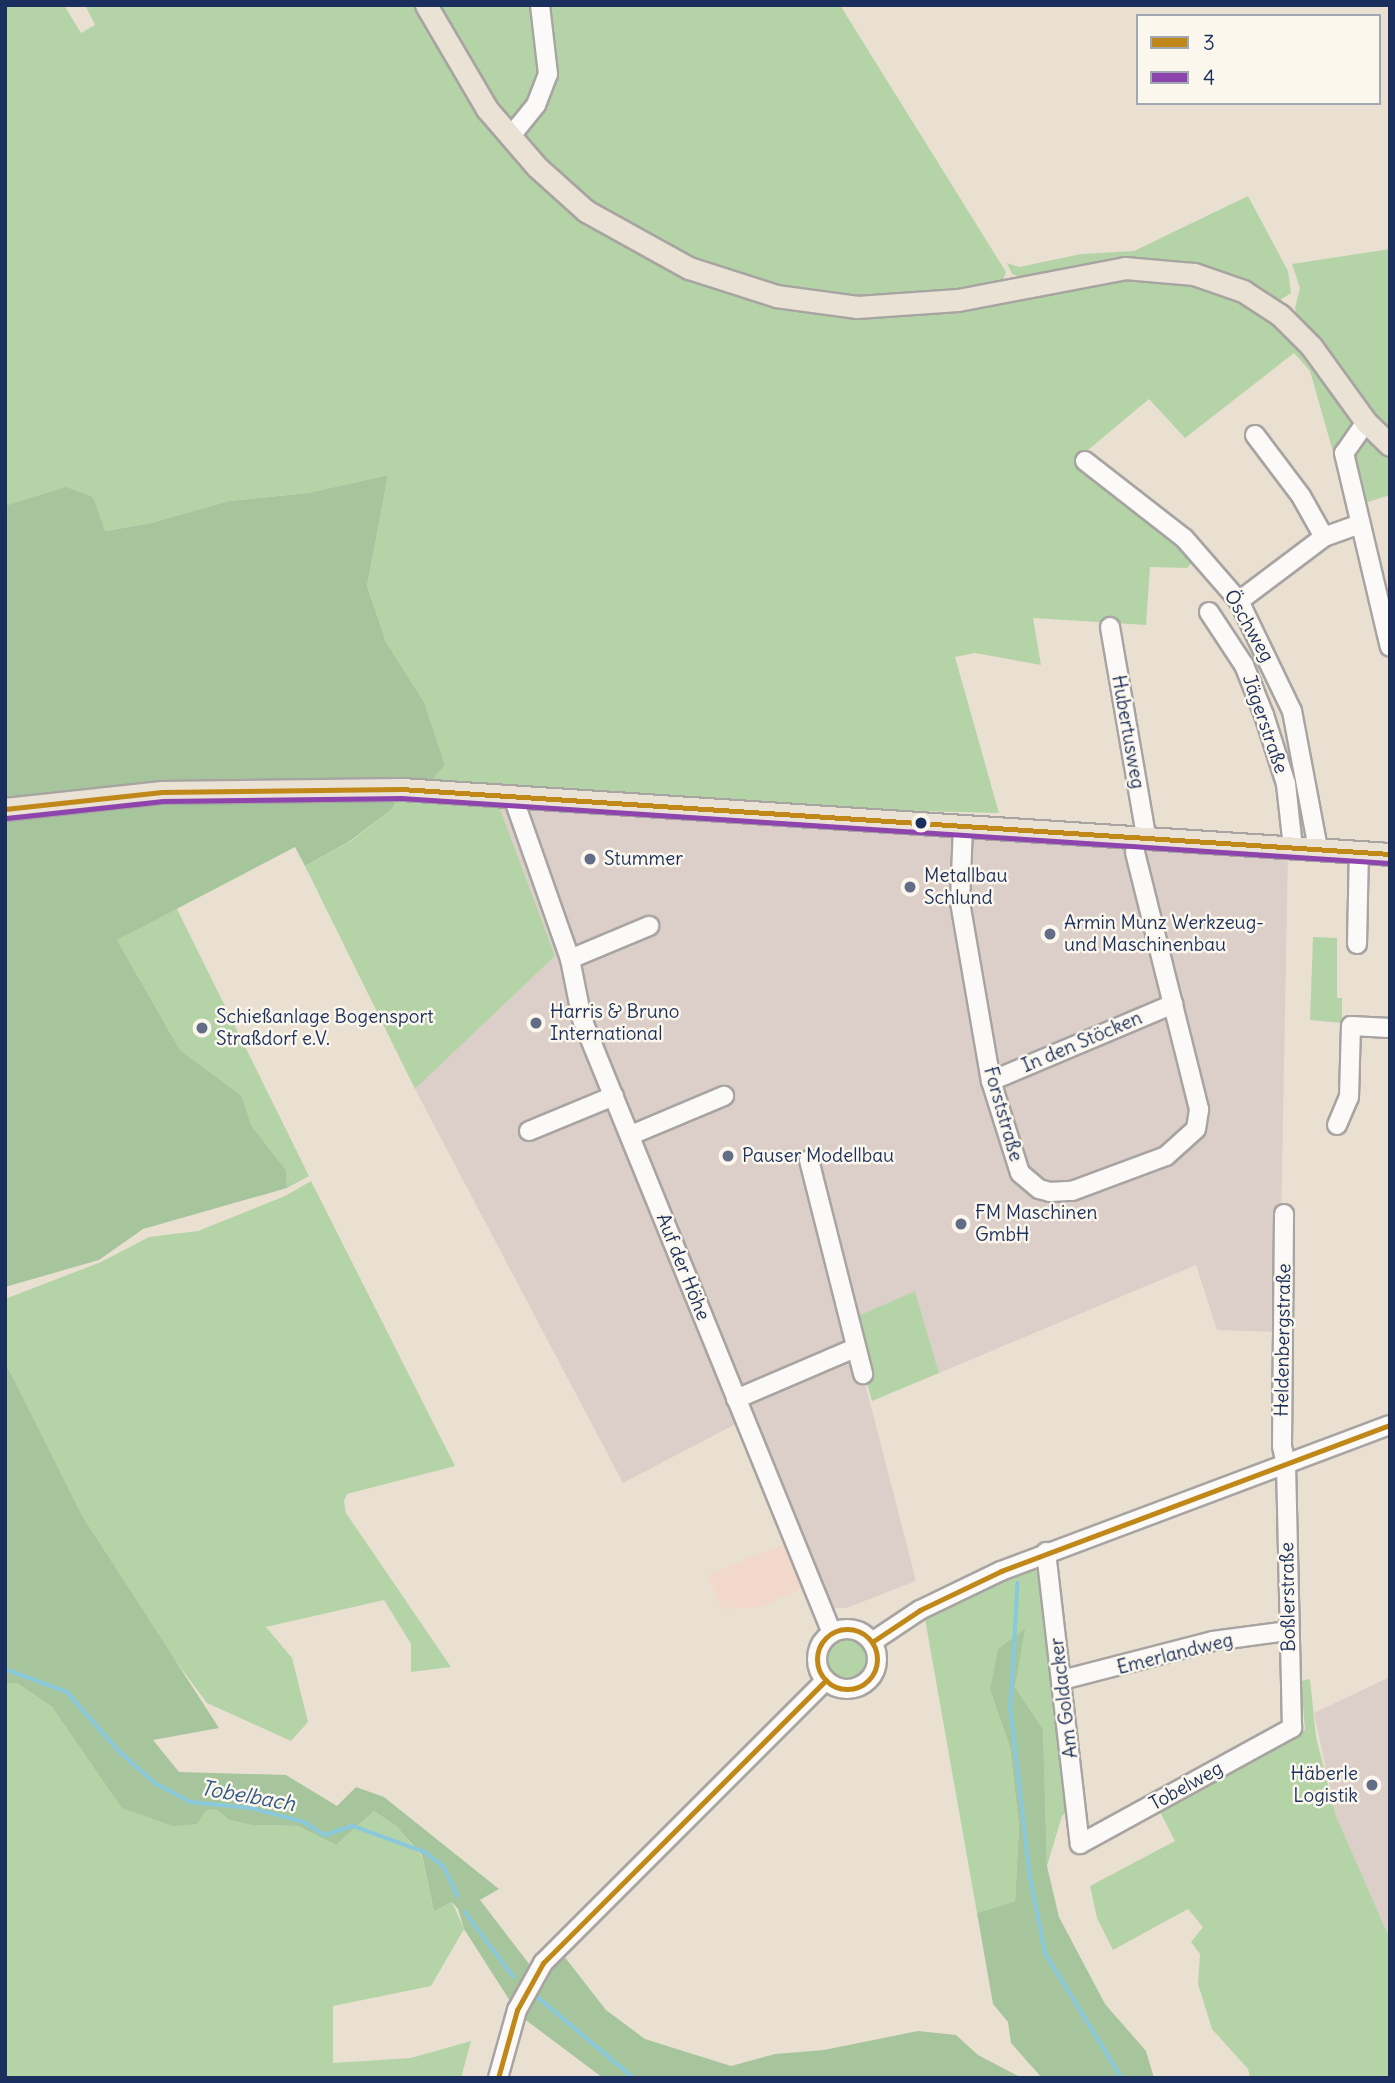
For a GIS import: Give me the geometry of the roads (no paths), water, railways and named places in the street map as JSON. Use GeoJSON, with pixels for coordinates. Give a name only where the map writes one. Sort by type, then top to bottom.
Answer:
{"type":"FeatureCollection","features":[{"type":"Feature","properties":{"kind":"main road"},"geometry":{"type":"LineString","coordinates":[[426,5],[463,74],[510,137],[586,211],[647,248],[732,285],[776,296],[857,307],[919,305],[1125,268],[1168,270],[1219,280],[1280,316],[1311,346],[1366,422],[1390,445]]}},
{"type":"Feature","properties":{"kind":"main road"},"geometry":{"type":"LineString","coordinates":[[5,809],[175,792],[341,788],[457,792],[963,825],[1140,844],[1293,847],[1390,854]]}},
{"type":"Feature","properties":{"kind":"street"},"geometry":{"type":"LineString","coordinates":[[510,137],[536,106],[548,74],[540,5]]}},
{"type":"Feature","properties":{"kind":"street"},"geometry":{"type":"LineString","coordinates":[[1366,422],[1344,453],[1390,647]]}},
{"type":"Feature","properties":{"kind":"street"},"geometry":{"type":"LineString","coordinates":[[1255,435],[1301,496],[1324,537]]}},
{"type":"Feature","properties":{"kind":"street","name":"Öschweg"},"geometry":{"type":"LineString","coordinates":[[1085,460],[1184,538],[1239,601],[1292,711],[1318,849]]}},
{"type":"Feature","properties":{"kind":"street"},"geometry":{"type":"LineString","coordinates":[[1239,601],[1324,537],[1360,524]]}},
{"type":"Feature","properties":{"kind":"street","name":"Jägerstraße"},"geometry":{"type":"LineString","coordinates":[[1209,612],[1244,665],[1264,715],[1286,784],[1293,847]]}},
{"type":"Feature","properties":{"kind":"street","name":"Hubertusweg"},"geometry":{"type":"LineString","coordinates":[[1110,627],[1140,844]]}},
{"type":"Feature","properties":{"kind":"street","name":"Auf der Höhe"},"geometry":{"type":"LineString","coordinates":[[513,797],[570,959],[582,1018],[832,1633]]}},
{"type":"Feature","properties":{"kind":"street","name":"Forststraße"},"geometry":{"type":"LineString","coordinates":[[963,825],[960,902],[991,1081],[1020,1173],[1039,1189],[1072,1191],[1166,1156],[1196,1129],[1199,1109],[1173,1004],[1140,844]]}},
{"type":"Feature","properties":{"kind":"street"},"geometry":{"type":"LineString","coordinates":[[1357,944],[1359,852]]}},
{"type":"Feature","properties":{"kind":"street"},"geometry":{"type":"LineString","coordinates":[[570,959],[649,926]]}},
{"type":"Feature","properties":{"kind":"street","name":"In den Stöcken"},"geometry":{"type":"LineString","coordinates":[[991,1081],[1173,1004]]}},
{"type":"Feature","properties":{"kind":"street"},"geometry":{"type":"LineString","coordinates":[[1337,1125],[1349,1097],[1351,1026],[1390,1028]]}},
{"type":"Feature","properties":{"kind":"street"},"geometry":{"type":"LineString","coordinates":[[530,1131],[614,1096]]}},
{"type":"Feature","properties":{"kind":"street"},"geometry":{"type":"LineString","coordinates":[[631,1135],[724,1096]]}},
{"type":"Feature","properties":{"kind":"street"},"geometry":{"type":"LineString","coordinates":[[809,1160],[863,1374]]}},
{"type":"Feature","properties":{"kind":"street","name":"Heldenbergstraße"},"geometry":{"type":"LineString","coordinates":[[1284,1214],[1282,1446],[1286,1465]]}},
{"type":"Feature","properties":{"kind":"street"},"geometry":{"type":"LineString","coordinates":[[736,1399],[856,1348]]}},
{"type":"Feature","properties":{"kind":"street"},"geometry":{"type":"LineString","coordinates":[[872,1642],[944,1597],[1046,1552],[1390,1425]]}},
{"type":"Feature","properties":{"kind":"street","name":"Boßlerstraße"},"geometry":{"type":"LineString","coordinates":[[1286,1465],[1292,1728]]}},
{"type":"Feature","properties":{"kind":"street","name":"Am Goldacker"},"geometry":{"type":"LineString","coordinates":[[1046,1552],[1080,1844]]}},
{"type":"Feature","properties":{"kind":"street"},"geometry":{"type":"LineString","coordinates":[[857,1630],[872,1642],[877,1660],[866,1682],[849,1689],[826,1680],[817,1655],[832,1633],[857,1630]]}},
{"type":"Feature","properties":{"kind":"street","name":"Emerlandweg"},"geometry":{"type":"LineString","coordinates":[[1062,1680],[1213,1641],[1288,1631]]}},
{"type":"Feature","properties":{"kind":"street"},"geometry":{"type":"LineString","coordinates":[[498,2078],[505,2043],[528,1986],[572,1931],[826,1680]]}},
{"type":"Feature","properties":{"kind":"street","name":"Tobelweg"},"geometry":{"type":"LineString","coordinates":[[1080,1844],[1292,1728]]}},
{"type":"Feature","properties":{"kind":"waterway"},"geometry":{"type":"LineString","coordinates":[[1018,1583],[1011,1710],[1030,1875],[1046,1954],[1122,2078]]}},
{"type":"Feature","properties":{"kind":"waterway","name":"Tobelbach"},"geometry":{"type":"LineString","coordinates":[[5,1669],[67,1692],[119,1751],[155,1783],[190,1802],[251,1808],[304,1822],[325,1835],[353,1826],[425,1852],[444,1867],[458,1896]]}},
{"type":"Feature","properties":{"kind":"waterway","name":"Tobelbach"},"geometry":{"type":"LineString","coordinates":[[465,1912],[514,1977]]}},
{"type":"Feature","properties":{"kind":"waterway","name":"Tobelbach"},"geometry":{"type":"LineString","coordinates":[[533,1993],[634,2078]]}},
{"type":"Feature","properties":{"kind":"place","name":"Stummer"},"geometry":{"type":"Point","coordinates":[590,859]}},
{"type":"Feature","properties":{"kind":"place","name":"Metallbau Schlund"},"geometry":{"type":"Point","coordinates":[910,887]}},
{"type":"Feature","properties":{"kind":"place","name":"Armin Munz Werkzeug- und Maschinenbau"},"geometry":{"type":"Point","coordinates":[1050,934]}},
{"type":"Feature","properties":{"kind":"place","name":"Harris & Bruno International"},"geometry":{"type":"Point","coordinates":[536,1023]}},
{"type":"Feature","properties":{"kind":"place","name":"Schießanlage Bogensport Straßdorf e.V."},"geometry":{"type":"Point","coordinates":[202,1028]}},
{"type":"Feature","properties":{"kind":"place","name":"Pauser Modellbau"},"geometry":{"type":"Point","coordinates":[728,1156]}},
{"type":"Feature","properties":{"kind":"place","name":"FM Maschinen GmbH"},"geometry":{"type":"Point","coordinates":[961,1224]}},
{"type":"Feature","properties":{"kind":"place","name":"Häberle Logistik"},"geometry":{"type":"Point","coordinates":[1372,1785]}}]}
